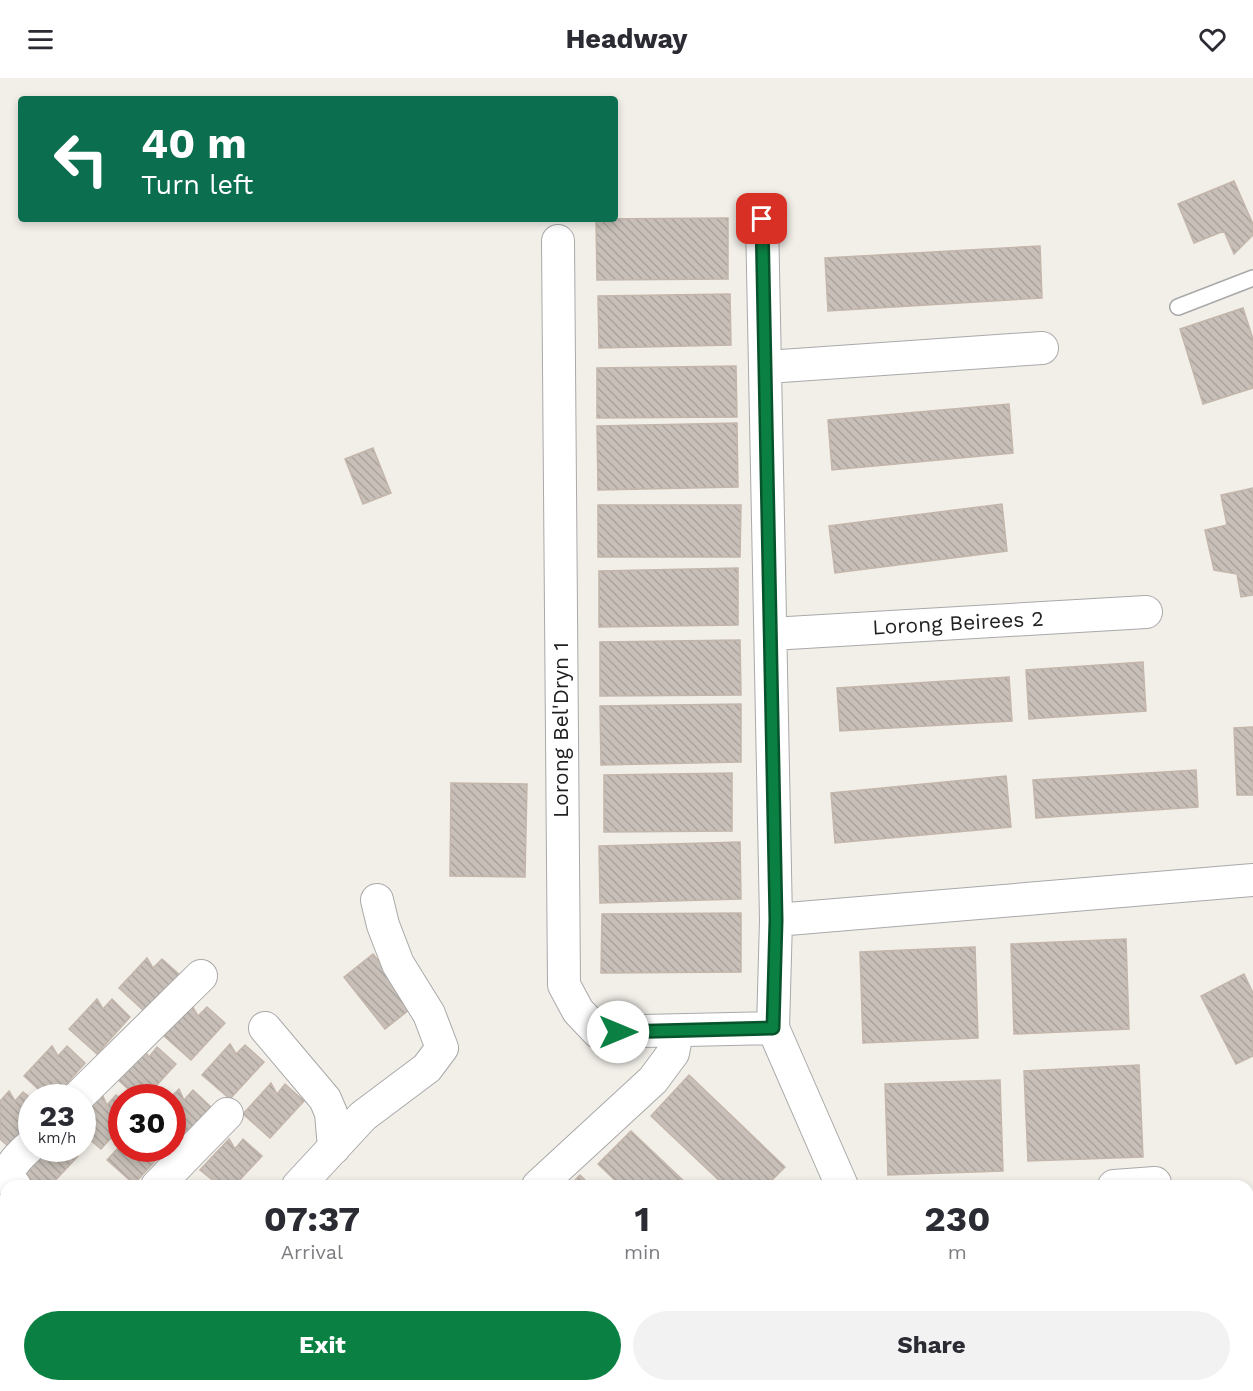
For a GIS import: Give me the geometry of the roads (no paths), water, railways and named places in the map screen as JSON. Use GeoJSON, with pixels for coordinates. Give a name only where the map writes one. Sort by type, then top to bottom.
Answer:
{"type":"FeatureCollection","features":[{"type":"Feature","properties":{"kind":"street"},"geometry":{"type":"LineString","coordinates":[[762,219],[767,367],[776,920],[773,1028],[836,1180]]}},
{"type":"Feature","properties":{"kind":"street","name":"Lorong Bel'Dryn 1"},"geometry":{"type":"LineString","coordinates":[[558,241],[564,985],[578,1011],[598,1032],[677,1032],[773,1028]]}},
{"type":"Feature","properties":{"kind":"street"},"geometry":{"type":"LineString","coordinates":[[767,367],[1042,348]]}},
{"type":"Feature","properties":{"kind":"street","name":"Lorong Beirees 2"},"geometry":{"type":"LineString","coordinates":[[771,634],[1146,612]]}},
{"type":"Feature","properties":{"kind":"street"},"geometry":{"type":"LineString","coordinates":[[776,920],[1253,880]]}},
{"type":"Feature","properties":{"kind":"street"},"geometry":{"type":"LineString","coordinates":[[304,1180],[363,1116],[426,1068],[442,1048],[429,1014],[399,964],[383,925],[377,900]]}},
{"type":"Feature","properties":{"kind":"street"},"geometry":{"type":"LineString","coordinates":[[91,1084],[201,976]]}},
{"type":"Feature","properties":{"kind":"street"},"geometry":{"type":"LineString","coordinates":[[265,1028],[325,1099],[331,1113],[334,1148]]}},
{"type":"Feature","properties":{"kind":"street"},"geometry":{"type":"LineString","coordinates":[[545,1180],[653,1080],[673,1053],[677,1032]]}},
{"type":"Feature","properties":{"kind":"street"},"geometry":{"type":"LineString","coordinates":[[163,1180],[227,1114]]}},
{"type":"Feature","properties":{"kind":"street"},"geometry":{"type":"LineString","coordinates":[[12,1180],[9,1175],[10,1166],[18,1158]]}},
{"type":"Feature","properties":{"kind":"lane"},"geometry":{"type":"LineString","coordinates":[[1178,307],[1253,278]]}}]}
